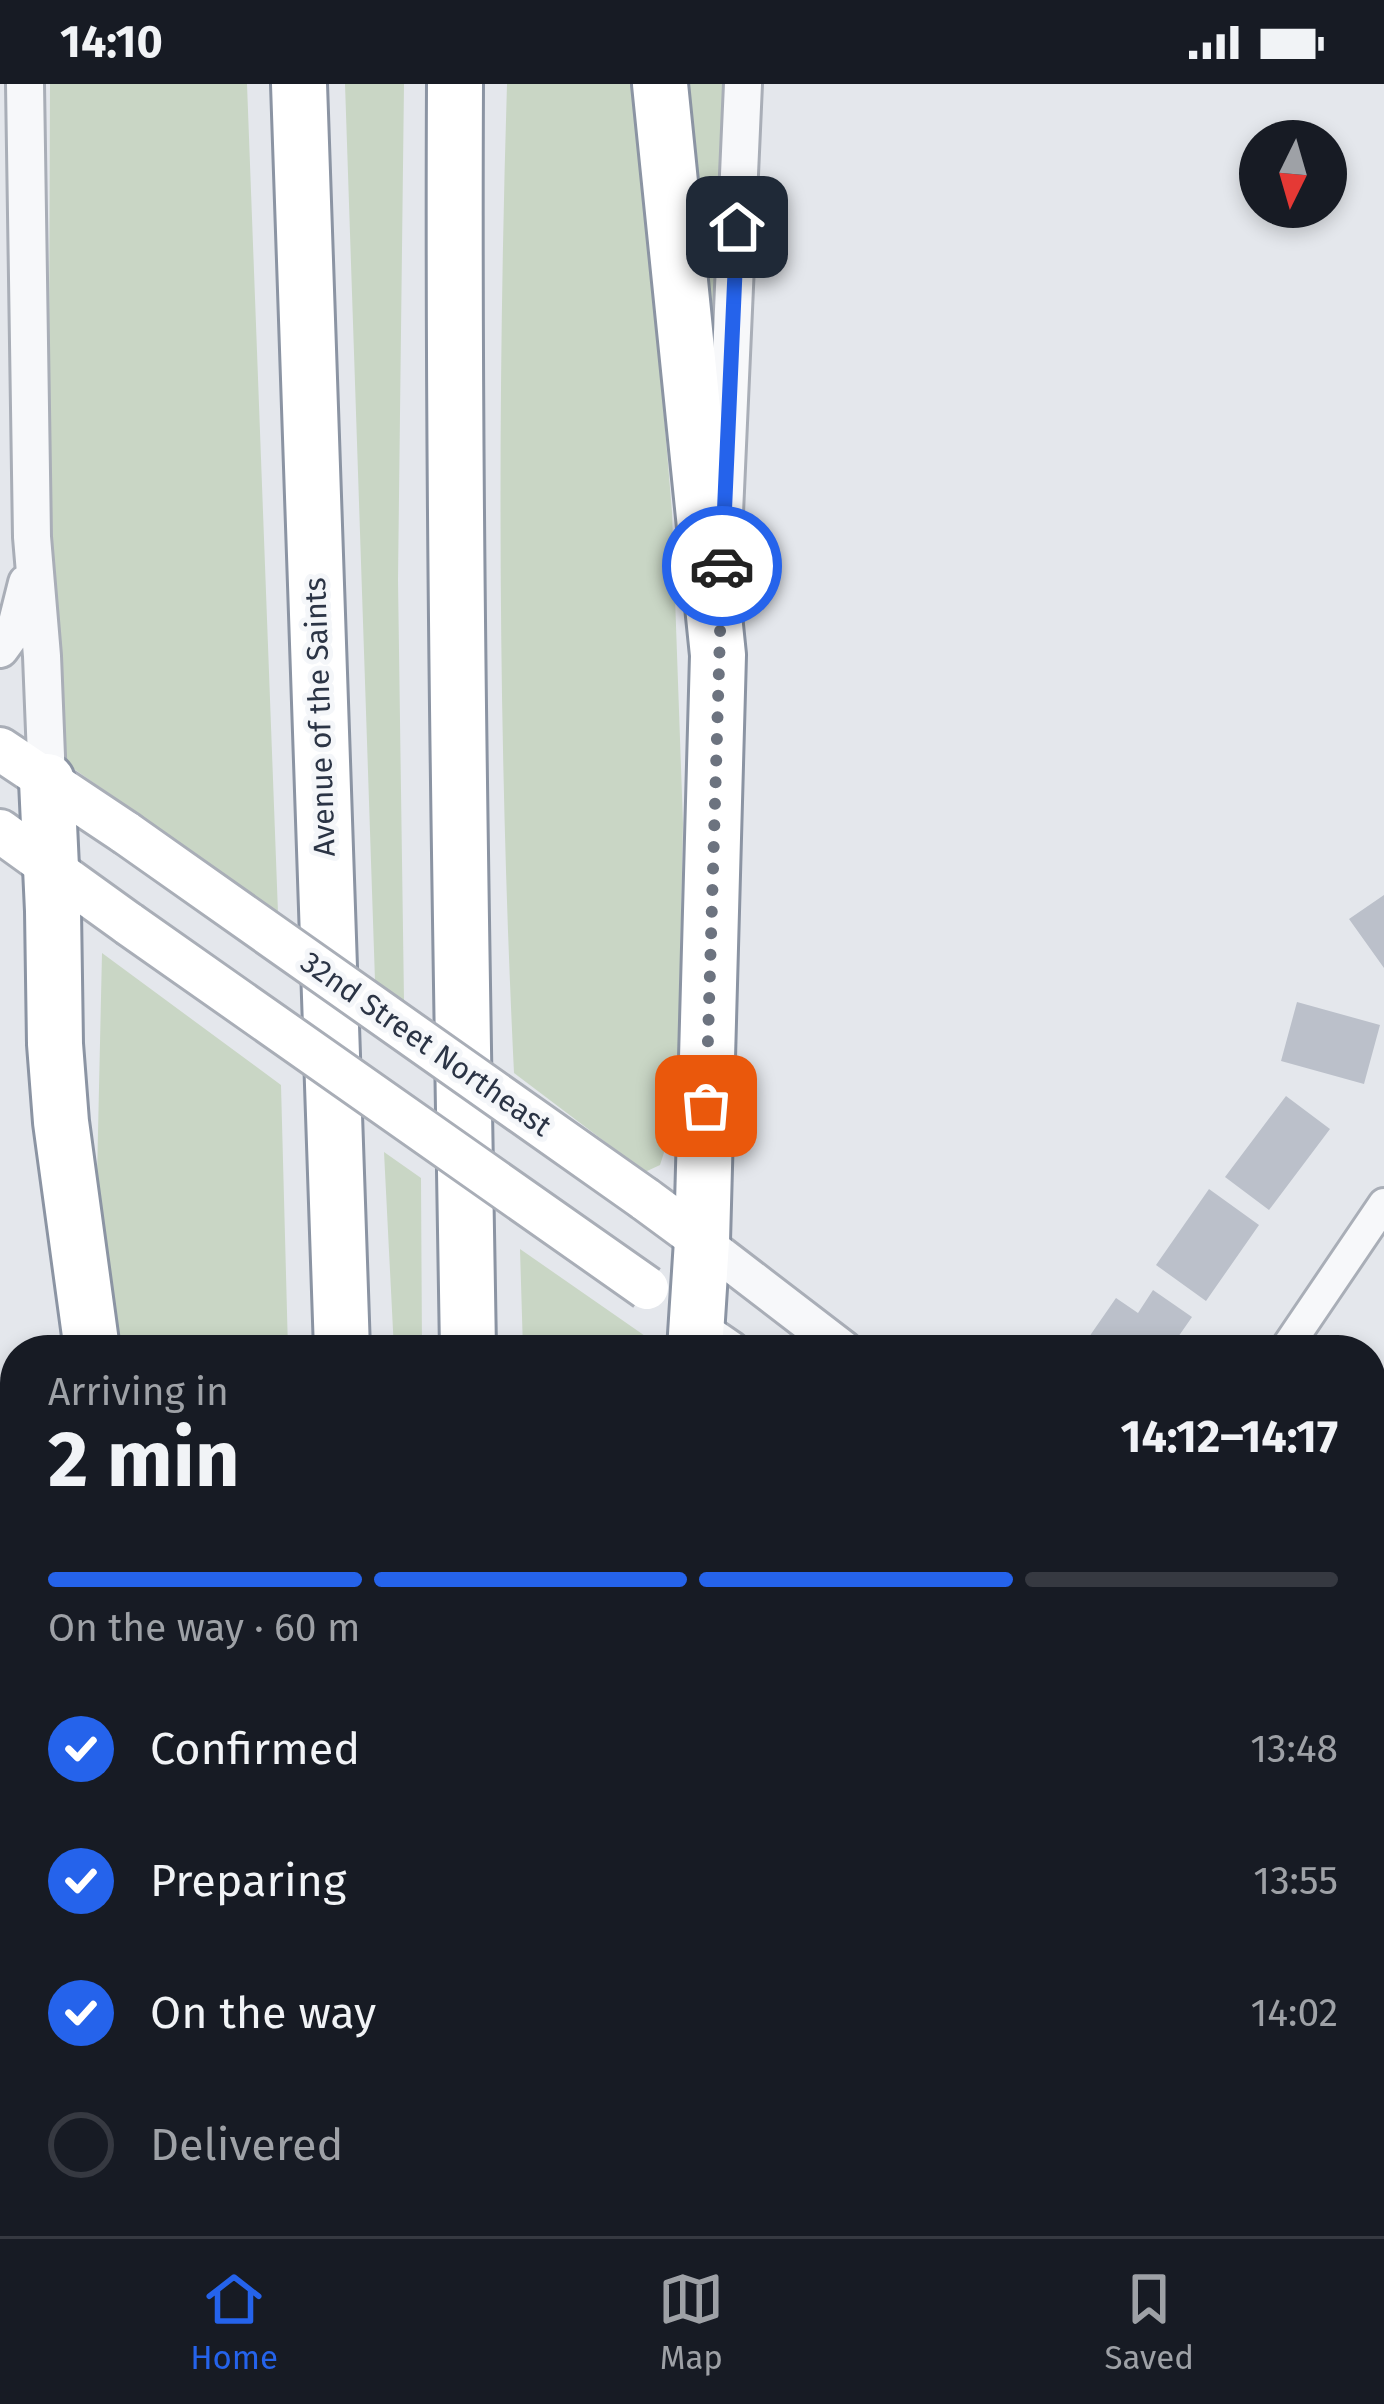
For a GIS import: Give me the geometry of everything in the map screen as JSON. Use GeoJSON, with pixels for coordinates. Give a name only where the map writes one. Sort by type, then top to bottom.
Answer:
{"type":"FeatureCollection","features":[{"type":"Feature","properties":{"kind":"highway","name":"Avenue of the Saints"},"geometry":{"type":"LineString","coordinates":[[299,84],[341,1335]]}},
{"type":"Feature","properties":{"kind":"highway"},"geometry":{"type":"LineString","coordinates":[[455,84],[458,773],[468,1335]]}},
{"type":"Feature","properties":{"kind":"highway"},"geometry":{"type":"LineString","coordinates":[[660,84],[718,655],[702,1241],[707,1335]]}},
{"type":"Feature","properties":{"kind":"highway"},"geometry":{"type":"LineString","coordinates":[[47,781],[61,1122],[90,1335]]}},
{"type":"Feature","properties":{"kind":"main road","name":"32nd Street Northeast"},"geometry":{"type":"LineString","coordinates":[[0,749],[702,1241]]}},
{"type":"Feature","properties":{"kind":"main road"},"geometry":{"type":"LineString","coordinates":[[0,831],[647,1288],[699,1335]]}},
{"type":"Feature","properties":{"kind":"street"},"geometry":{"type":"LineString","coordinates":[[25,84],[32,537],[47,781]]}},
{"type":"Feature","properties":{"kind":"street"},"geometry":{"type":"LineString","coordinates":[[718,655],[743,84]]}},
{"type":"Feature","properties":{"kind":"street"},"geometry":{"type":"LineString","coordinates":[[0,649],[16,627],[25,597],[32,537]]}},
{"type":"Feature","properties":{"kind":"street"},"geometry":{"type":"LineString","coordinates":[[1295,1335],[1384,1204]]}},
{"type":"Feature","properties":{"kind":"street","name":"32nd Street Northeast"},"geometry":{"type":"LineString","coordinates":[[702,1241],[824,1335]]}},
{"type":"Feature","properties":{"kind":"green space"},"geometry":{"type":"Polygon","coordinates":[[[50,84],[247,84],[278,913],[57,757],[49,371],[50,84]]]}},
{"type":"Feature","properties":{"kind":"green space"},"geometry":{"type":"Polygon","coordinates":[[[345,84],[404,84],[398,580],[404,1001],[375,981],[345,84]]]}},
{"type":"Feature","properties":{"kind":"green space"},"geometry":{"type":"Polygon","coordinates":[[[507,84],[633,84],[672,512],[683,824],[677,1112],[660,1165],[645,1172],[514,1073],[501,578],[507,84]]]}},
{"type":"Feature","properties":{"kind":"green space"},"geometry":{"type":"Polygon","coordinates":[[[681,84],[724,84],[723,343],[707,345],[681,84]]]}},
{"type":"Feature","properties":{"kind":"green space"},"geometry":{"type":"Polygon","coordinates":[[[102,953],[281,1085],[288,1335],[109,1335],[96,1223],[102,953]]]}},
{"type":"Feature","properties":{"kind":"green space"},"geometry":{"type":"Polygon","coordinates":[[[384,1152],[421,1178],[422,1335],[393,1335],[384,1152]]]}},
{"type":"Feature","properties":{"kind":"green space"},"geometry":{"type":"Polygon","coordinates":[[[520,1249],[644,1335],[523,1335],[520,1249]]]}},
{"type":"Feature","properties":{"kind":"building"},"geometry":{"type":"Polygon","coordinates":[[[1384,895],[1384,968],[1349,919],[1384,895]]]}},
{"type":"Feature","properties":{"kind":"building"},"geometry":{"type":"Polygon","coordinates":[[[1297,1002],[1380,1025],[1364,1084],[1281,1061],[1297,1002]]]}},
{"type":"Feature","properties":{"kind":"building"},"geometry":{"type":"Polygon","coordinates":[[[1286,1096],[1330,1129],[1269,1210],[1225,1177],[1286,1096]]]}},
{"type":"Feature","properties":{"kind":"building"},"geometry":{"type":"Polygon","coordinates":[[[1209,1189],[1259,1225],[1206,1301],[1156,1265],[1209,1189]]]}},
{"type":"Feature","properties":{"kind":"building"},"geometry":{"type":"Polygon","coordinates":[[[1153,1290],[1192,1317],[1179,1335],[1090,1335],[1116,1298],[1138,1313],[1153,1290]]]}},
{"type":"Feature","properties":{"kind":"way so far"},"geometry":{"type":"LineString","coordinates":[[706,1106],[722,566]]}},
{"type":"Feature","properties":{"kind":"route"},"geometry":{"type":"LineString","coordinates":[[722,566],[737,227]]}}]}
